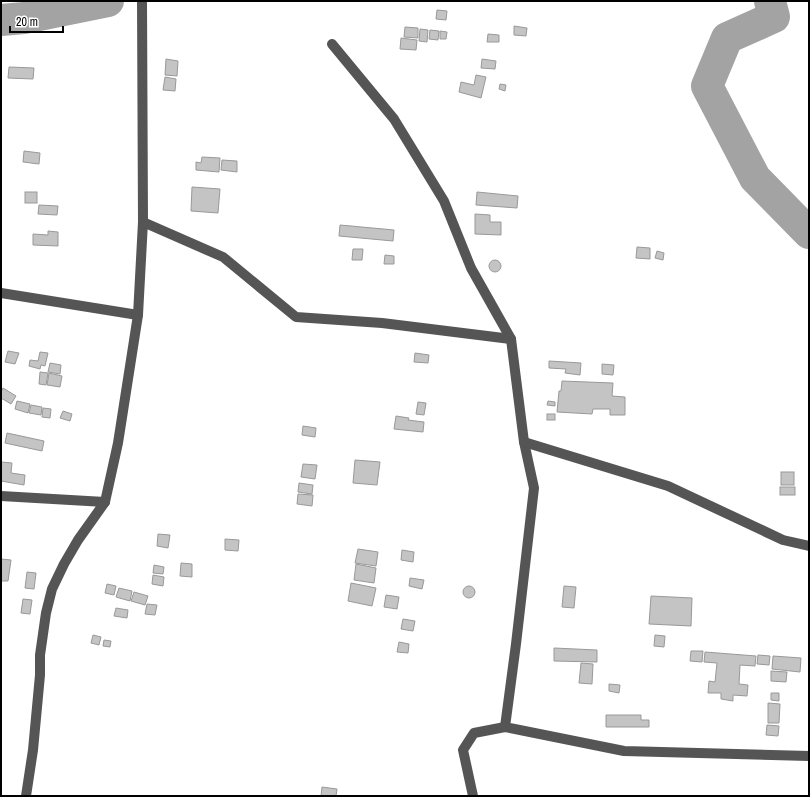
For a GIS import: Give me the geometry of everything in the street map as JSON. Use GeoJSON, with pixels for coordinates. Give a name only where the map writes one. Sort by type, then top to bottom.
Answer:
{"type":"FeatureCollection","features":[{"type":"Feature","properties":{"kind":"street"},"geometry":{"type":"LineString","coordinates":[[26,796],[33,750],[40,675],[40,655],[46,613],[52,589],[64,564],[78,540],[105,502],[118,443],[138,315],[143,222],[142,1]]}},
{"type":"Feature","properties":{"kind":"street"},"geometry":{"type":"LineString","coordinates":[[332,44],[394,119],[444,201],[471,268],[511,339],[524,442],[534,488],[505,727]]}},
{"type":"Feature","properties":{"kind":"street"},"geometry":{"type":"LineString","coordinates":[[143,222],[223,257],[296,317],[382,323],[511,339]]}},
{"type":"Feature","properties":{"kind":"street"},"geometry":{"type":"LineString","coordinates":[[1,293],[138,315]]}},
{"type":"Feature","properties":{"kind":"street"},"geometry":{"type":"LineString","coordinates":[[524,442],[668,486],[783,540],[809,546]]}},
{"type":"Feature","properties":{"kind":"street"},"geometry":{"type":"LineString","coordinates":[[1,496],[105,502]]}},
{"type":"Feature","properties":{"kind":"street"},"geometry":{"type":"LineString","coordinates":[[474,796],[463,750],[474,733],[505,727],[624,751],[809,756]]}},
{"type":"Feature","properties":{"kind":"building"},"geometry":{"type":"Polygon","coordinates":[[[437,10],[447,11],[446,20],[436,19],[437,10]]]}},
{"type":"Feature","properties":{"kind":"building"},"geometry":{"type":"Polygon","coordinates":[[[514,26],[527,28],[526,36],[514,35],[514,26]]]}},
{"type":"Feature","properties":{"kind":"building"},"geometry":{"type":"Polygon","coordinates":[[[405,27],[418,28],[418,38],[404,37],[405,27]]]}},
{"type":"Feature","properties":{"kind":"building"},"geometry":{"type":"Polygon","coordinates":[[[420,29],[428,30],[427,42],[419,41],[420,29]]]}},
{"type":"Feature","properties":{"kind":"building"},"geometry":{"type":"Polygon","coordinates":[[[430,30],[439,31],[438,40],[429,39],[430,30]]]}},
{"type":"Feature","properties":{"kind":"building"},"geometry":{"type":"Polygon","coordinates":[[[440,31],[447,32],[446,39],[440,39],[440,31]]]}},
{"type":"Feature","properties":{"kind":"building"},"geometry":{"type":"Polygon","coordinates":[[[488,34],[499,35],[499,42],[487,42],[488,34]]]}},
{"type":"Feature","properties":{"kind":"building"},"geometry":{"type":"Polygon","coordinates":[[[401,38],[417,40],[416,50],[400,49],[401,38]]]}},
{"type":"Feature","properties":{"kind":"building"},"geometry":{"type":"Polygon","coordinates":[[[166,59],[178,61],[177,76],[165,75],[166,59]]]}},
{"type":"Feature","properties":{"kind":"building"},"geometry":{"type":"Polygon","coordinates":[[[482,59],[496,61],[495,69],[481,68],[482,59]]]}},
{"type":"Feature","properties":{"kind":"building"},"geometry":{"type":"Polygon","coordinates":[[[9,67],[34,68],[33,79],[8,78],[9,67]]]}},
{"type":"Feature","properties":{"kind":"building"},"geometry":{"type":"Polygon","coordinates":[[[476,75],[486,77],[481,98],[459,92],[461,82],[474,85],[476,75]]]}},
{"type":"Feature","properties":{"kind":"building"},"geometry":{"type":"Polygon","coordinates":[[[165,77],[176,79],[175,91],[163,90],[165,77]]]}},
{"type":"Feature","properties":{"kind":"building"},"geometry":{"type":"Polygon","coordinates":[[[500,84],[506,85],[505,91],[499,89],[500,84]]]}},
{"type":"Feature","properties":{"kind":"building"},"geometry":{"type":"Polygon","coordinates":[[[24,151],[40,153],[39,164],[23,162],[24,151]]]}},
{"type":"Feature","properties":{"kind":"building"},"geometry":{"type":"Polygon","coordinates":[[[202,157],[220,158],[219,172],[196,170],[196,162],[201,163],[202,157]]]}},
{"type":"Feature","properties":{"kind":"building"},"geometry":{"type":"Polygon","coordinates":[[[222,160],[237,161],[237,172],[221,170],[222,160]]]}},
{"type":"Feature","properties":{"kind":"building"},"geometry":{"type":"Polygon","coordinates":[[[192,187],[220,189],[218,213],[191,211],[192,187]]]}},
{"type":"Feature","properties":{"kind":"building"},"geometry":{"type":"Polygon","coordinates":[[[25,192],[37,192],[37,203],[25,203],[25,192]]]}},
{"type":"Feature","properties":{"kind":"building"},"geometry":{"type":"Polygon","coordinates":[[[477,192],[518,196],[517,208],[476,205],[477,192]]]}},
{"type":"Feature","properties":{"kind":"building"},"geometry":{"type":"Polygon","coordinates":[[[39,205],[58,206],[57,215],[38,214],[39,205]]]}},
{"type":"Feature","properties":{"kind":"building"},"geometry":{"type":"Polygon","coordinates":[[[475,214],[490,215],[490,222],[501,222],[501,235],[475,234],[475,214]]]}},
{"type":"Feature","properties":{"kind":"building"},"geometry":{"type":"Polygon","coordinates":[[[340,225],[394,230],[393,241],[339,236],[340,225]]]}},
{"type":"Feature","properties":{"kind":"building"},"geometry":{"type":"Polygon","coordinates":[[[48,231],[58,232],[58,246],[33,245],[33,234],[48,235],[48,231]]]}},
{"type":"Feature","properties":{"kind":"building"},"geometry":{"type":"Polygon","coordinates":[[[637,247],[650,248],[650,259],[636,258],[637,247]]]}},
{"type":"Feature","properties":{"kind":"building"},"geometry":{"type":"Polygon","coordinates":[[[353,249],[363,249],[362,260],[352,260],[353,249]]]}},
{"type":"Feature","properties":{"kind":"building"},"geometry":{"type":"Polygon","coordinates":[[[657,251],[664,253],[663,260],[655,258],[657,251]]]}},
{"type":"Feature","properties":{"kind":"building"},"geometry":{"type":"Polygon","coordinates":[[[385,255],[394,256],[394,264],[384,264],[385,255]]]}},
{"type":"Feature","properties":{"kind":"building"},"geometry":{"type":"Polygon","coordinates":[[[493,260],[497,260],[501,266],[497,272],[493,272],[489,268],[489,264],[493,260]]]}},
{"type":"Feature","properties":{"kind":"building"},"geometry":{"type":"Polygon","coordinates":[[[8,351],[19,353],[15,364],[5,362],[8,351]]]}},
{"type":"Feature","properties":{"kind":"building"},"geometry":{"type":"Polygon","coordinates":[[[40,352],[48,353],[45,366],[41,365],[40,369],[29,366],[30,360],[38,361],[40,352]]]}},
{"type":"Feature","properties":{"kind":"building"},"geometry":{"type":"Polygon","coordinates":[[[415,353],[429,355],[428,363],[414,362],[415,353]]]}},
{"type":"Feature","properties":{"kind":"building"},"geometry":{"type":"Polygon","coordinates":[[[549,361],[581,363],[580,375],[565,373],[566,369],[549,368],[549,361]]]}},
{"type":"Feature","properties":{"kind":"building"},"geometry":{"type":"Polygon","coordinates":[[[50,363],[61,365],[60,374],[48,372],[50,363]]]}},
{"type":"Feature","properties":{"kind":"building"},"geometry":{"type":"Polygon","coordinates":[[[602,364],[614,365],[613,375],[602,374],[602,364]]]}},
{"type":"Feature","properties":{"kind":"building"},"geometry":{"type":"Polygon","coordinates":[[[40,372],[48,373],[46,385],[39,384],[40,372]]]}},
{"type":"Feature","properties":{"kind":"building"},"geometry":{"type":"Polygon","coordinates":[[[49,373],[62,376],[60,387],[47,385],[49,373]]]}},
{"type":"Feature","properties":{"kind":"building"},"geometry":{"type":"Polygon","coordinates":[[[562,381],[613,383],[612,396],[625,397],[625,415],[610,415],[610,409],[593,409],[592,414],[557,412],[559,391],[561,391],[562,381]]]}},
{"type":"Feature","properties":{"kind":"building"},"geometry":{"type":"Polygon","coordinates":[[[3,388],[16,396],[11,404],[1,398],[3,388]]]}},
{"type":"Feature","properties":{"kind":"building"},"geometry":{"type":"Polygon","coordinates":[[[17,401],[30,404],[28,413],[15,409],[17,401]]]}},
{"type":"Feature","properties":{"kind":"building"},"geometry":{"type":"Polygon","coordinates":[[[548,401],[555,402],[555,406],[547,405],[548,401]]]}},
{"type":"Feature","properties":{"kind":"building"},"geometry":{"type":"Polygon","coordinates":[[[418,402],[426,403],[424,415],[416,414],[418,402]]]}},
{"type":"Feature","properties":{"kind":"building"},"geometry":{"type":"Polygon","coordinates":[[[31,405],[42,407],[41,415],[29,413],[31,405]]]}},
{"type":"Feature","properties":{"kind":"building"},"geometry":{"type":"Polygon","coordinates":[[[43,408],[51,409],[50,418],[42,417],[43,408]]]}},
{"type":"Feature","properties":{"kind":"building"},"geometry":{"type":"Polygon","coordinates":[[[63,411],[72,414],[70,421],[60,418],[63,411]]]}},
{"type":"Feature","properties":{"kind":"building"},"geometry":{"type":"Polygon","coordinates":[[[547,414],[555,414],[555,420],[547,420],[547,414]]]}},
{"type":"Feature","properties":{"kind":"building"},"geometry":{"type":"Polygon","coordinates":[[[396,416],[409,418],[408,420],[424,422],[423,432],[394,429],[396,416]]]}},
{"type":"Feature","properties":{"kind":"building"},"geometry":{"type":"Polygon","coordinates":[[[303,426],[316,428],[315,437],[302,435],[303,426]]]}},
{"type":"Feature","properties":{"kind":"building"},"geometry":{"type":"Polygon","coordinates":[[[7,433],[44,441],[42,451],[5,443],[7,433]]]}},
{"type":"Feature","properties":{"kind":"building"},"geometry":{"type":"Polygon","coordinates":[[[355,460],[380,462],[377,485],[353,483],[355,460]]]}},
{"type":"Feature","properties":{"kind":"building"},"geometry":{"type":"Polygon","coordinates":[[[1,462],[12,463],[11,473],[25,475],[24,485],[1,481],[1,462]]]}},
{"type":"Feature","properties":{"kind":"building"},"geometry":{"type":"Polygon","coordinates":[[[303,464],[317,465],[315,479],[301,477],[303,464]]]}},
{"type":"Feature","properties":{"kind":"building"},"geometry":{"type":"Polygon","coordinates":[[[781,472],[794,472],[794,485],[781,485],[781,472]]]}},
{"type":"Feature","properties":{"kind":"building"},"geometry":{"type":"Polygon","coordinates":[[[299,483],[313,485],[312,494],[298,492],[299,483]]]}},
{"type":"Feature","properties":{"kind":"building"},"geometry":{"type":"Polygon","coordinates":[[[780,487],[795,487],[795,495],[780,495],[780,487]]]}},
{"type":"Feature","properties":{"kind":"building"},"geometry":{"type":"Polygon","coordinates":[[[298,494],[313,495],[312,506],[297,504],[298,494]]]}},
{"type":"Feature","properties":{"kind":"building"},"geometry":{"type":"Polygon","coordinates":[[[158,534],[170,535],[168,548],[157,546],[158,534]]]}},
{"type":"Feature","properties":{"kind":"building"},"geometry":{"type":"Polygon","coordinates":[[[225,539],[239,540],[238,551],[225,550],[225,539]]]}},
{"type":"Feature","properties":{"kind":"building"},"geometry":{"type":"Polygon","coordinates":[[[358,549],[378,552],[376,566],[355,563],[358,549]]]}},
{"type":"Feature","properties":{"kind":"building"},"geometry":{"type":"Polygon","coordinates":[[[402,550],[414,552],[413,562],[401,560],[402,550]]]}},
{"type":"Feature","properties":{"kind":"building"},"geometry":{"type":"Polygon","coordinates":[[[1,559],[11,560],[8,581],[1,581],[1,559]]]}},
{"type":"Feature","properties":{"kind":"building"},"geometry":{"type":"Polygon","coordinates":[[[181,563],[192,564],[192,577],[180,576],[181,563]]]}},
{"type":"Feature","properties":{"kind":"building"},"geometry":{"type":"Polygon","coordinates":[[[356,564],[376,568],[374,583],[354,580],[356,564]]]}},
{"type":"Feature","properties":{"kind":"building"},"geometry":{"type":"Polygon","coordinates":[[[154,565],[164,567],[163,574],[153,573],[154,565]]]}},
{"type":"Feature","properties":{"kind":"building"},"geometry":{"type":"Polygon","coordinates":[[[27,572],[36,573],[34,589],[25,588],[27,572]]]}},
{"type":"Feature","properties":{"kind":"building"},"geometry":{"type":"Polygon","coordinates":[[[153,575],[164,577],[163,586],[152,584],[153,575]]]}},
{"type":"Feature","properties":{"kind":"building"},"geometry":{"type":"Polygon","coordinates":[[[410,578],[424,580],[422,589],[409,586],[410,578]]]}},
{"type":"Feature","properties":{"kind":"building"},"geometry":{"type":"Polygon","coordinates":[[[351,583],[376,588],[372,606],[348,601],[351,583]]]}},
{"type":"Feature","properties":{"kind":"building"},"geometry":{"type":"Polygon","coordinates":[[[107,584],[116,586],[114,595],[105,593],[107,584]]]}},
{"type":"Feature","properties":{"kind":"building"},"geometry":{"type":"Polygon","coordinates":[[[467,586],[471,586],[475,592],[471,598],[467,598],[463,594],[463,590],[467,586]]]}},
{"type":"Feature","properties":{"kind":"building"},"geometry":{"type":"Polygon","coordinates":[[[564,586],[576,587],[574,608],[562,607],[564,586]]]}},
{"type":"Feature","properties":{"kind":"building"},"geometry":{"type":"Polygon","coordinates":[[[119,588],[132,591],[130,601],[116,597],[119,588]]]}},
{"type":"Feature","properties":{"kind":"building"},"geometry":{"type":"Polygon","coordinates":[[[134,592],[148,596],[145,605],[131,601],[134,592]]]}},
{"type":"Feature","properties":{"kind":"building"},"geometry":{"type":"Polygon","coordinates":[[[386,595],[399,597],[397,609],[384,607],[386,595]]]}},
{"type":"Feature","properties":{"kind":"building"},"geometry":{"type":"Polygon","coordinates":[[[651,596],[692,598],[691,626],[649,624],[651,596]]]}},
{"type":"Feature","properties":{"kind":"building"},"geometry":{"type":"Polygon","coordinates":[[[23,599],[32,600],[30,614],[21,613],[23,599]]]}},
{"type":"Feature","properties":{"kind":"building"},"geometry":{"type":"Polygon","coordinates":[[[147,604],[157,605],[155,615],[145,614],[147,604]]]}},
{"type":"Feature","properties":{"kind":"building"},"geometry":{"type":"Polygon","coordinates":[[[116,608],[128,610],[127,618],[114,616],[116,608]]]}},
{"type":"Feature","properties":{"kind":"building"},"geometry":{"type":"Polygon","coordinates":[[[403,619],[415,621],[413,631],[401,629],[403,619]]]}},
{"type":"Feature","properties":{"kind":"building"},"geometry":{"type":"Polygon","coordinates":[[[93,635],[101,637],[99,645],[91,643],[93,635]]]}},
{"type":"Feature","properties":{"kind":"building"},"geometry":{"type":"Polygon","coordinates":[[[655,635],[665,636],[664,647],[654,646],[655,635]]]}},
{"type":"Feature","properties":{"kind":"building"},"geometry":{"type":"Polygon","coordinates":[[[104,640],[111,641],[110,647],[103,646],[104,640]]]}},
{"type":"Feature","properties":{"kind":"building"},"geometry":{"type":"Polygon","coordinates":[[[399,642],[409,644],[408,653],[397,652],[399,642]]]}},
{"type":"Feature","properties":{"kind":"building"},"geometry":{"type":"Polygon","coordinates":[[[554,648],[597,650],[597,662],[554,661],[554,648]]]}},
{"type":"Feature","properties":{"kind":"building"},"geometry":{"type":"Polygon","coordinates":[[[691,651],[703,651],[702,662],[690,661],[691,651]]]}},
{"type":"Feature","properties":{"kind":"building"},"geometry":{"type":"Polygon","coordinates":[[[705,652],[756,656],[755,666],[740,665],[739,684],[748,685],[747,696],[733,695],[733,701],[721,699],[721,693],[708,693],[709,681],[715,682],[717,663],[704,662],[705,652]]]}},
{"type":"Feature","properties":{"kind":"building"},"geometry":{"type":"Polygon","coordinates":[[[758,655],[770,656],[769,665],[757,664],[758,655]]]}},
{"type":"Feature","properties":{"kind":"building"},"geometry":{"type":"Polygon","coordinates":[[[773,656],[801,658],[800,672],[772,669],[773,656]]]}},
{"type":"Feature","properties":{"kind":"building"},"geometry":{"type":"Polygon","coordinates":[[[581,663],[593,664],[592,684],[579,683],[581,663]]]}},
{"type":"Feature","properties":{"kind":"building"},"geometry":{"type":"Polygon","coordinates":[[[771,671],[787,672],[786,682],[771,681],[771,671]]]}},
{"type":"Feature","properties":{"kind":"building"},"geometry":{"type":"Polygon","coordinates":[[[609,684],[620,685],[619,693],[609,691],[609,684]]]}},
{"type":"Feature","properties":{"kind":"building"},"geometry":{"type":"Polygon","coordinates":[[[771,693],[779,693],[779,701],[771,700],[771,693]]]}},
{"type":"Feature","properties":{"kind":"building"},"geometry":{"type":"Polygon","coordinates":[[[768,703],[780,704],[779,723],[768,723],[768,703]]]}},
{"type":"Feature","properties":{"kind":"building"},"geometry":{"type":"Polygon","coordinates":[[[606,715],[641,715],[641,720],[649,720],[649,727],[606,727],[606,715]]]}},
{"type":"Feature","properties":{"kind":"building"},"geometry":{"type":"Polygon","coordinates":[[[767,725],[779,726],[778,736],[766,735],[767,725]]]}},
{"type":"Feature","properties":{"kind":"building"},"geometry":{"type":"Polygon","coordinates":[[[322,787],[337,789],[336,796],[321,796],[322,787]]]}},
{"type":"Feature","properties":{"kind":"waterway"},"geometry":{"type":"LineString","coordinates":[[1,20],[24,18],[108,1]]}},
{"type":"Feature","properties":{"kind":"waterway"},"geometry":{"type":"LineString","coordinates":[[770,1],[774,17],[727,38],[707,86],[755,178],[809,233]]}}]}
